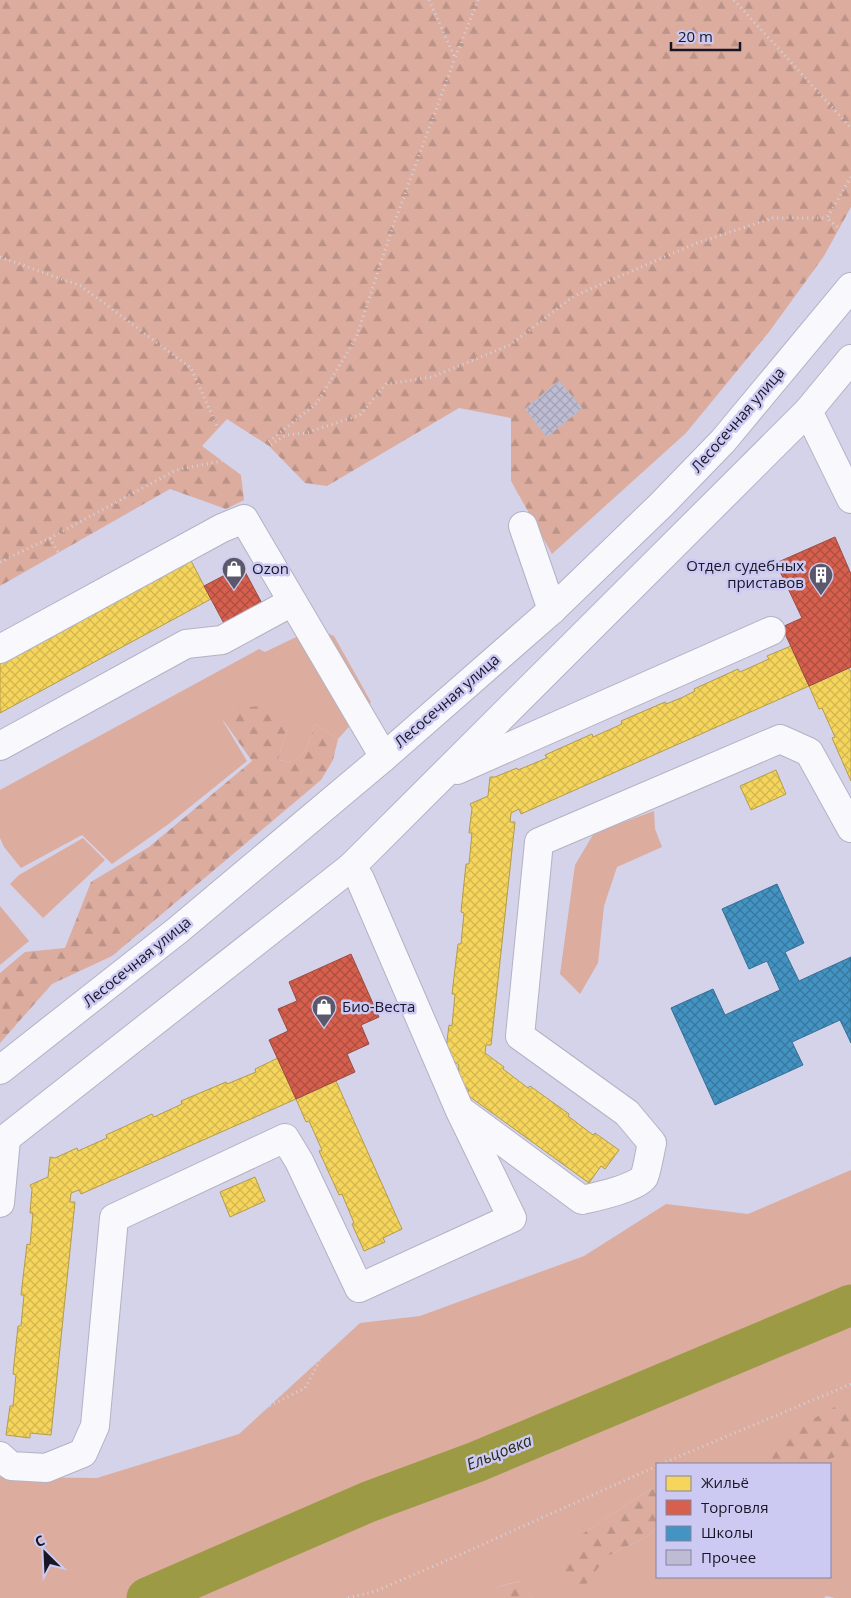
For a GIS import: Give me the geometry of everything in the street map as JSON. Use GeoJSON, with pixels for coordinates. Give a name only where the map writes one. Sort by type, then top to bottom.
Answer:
{"type":"FeatureCollection","features":[{"type":"Feature","properties":{"kind":"street","name":"Лесосечная улица"},"geometry":{"type":"LineString","coordinates":[[0,1070],[178,930],[384,757],[552,610],[723,441],[851,287]]}},
{"type":"Feature","properties":{"kind":"street"},"geometry":{"type":"LineString","coordinates":[[0,1203],[3,1141],[351,868],[808,412],[851,359]]}},
{"type":"Feature","properties":{"kind":"street"},"geometry":{"type":"LineString","coordinates":[[808,412],[851,498]]}},
{"type":"Feature","properties":{"kind":"street"},"geometry":{"type":"LineString","coordinates":[[0,649],[222,528],[244,520],[384,757]]}},
{"type":"Feature","properties":{"kind":"street"},"geometry":{"type":"LineString","coordinates":[[523,526],[552,610]]}},
{"type":"Feature","properties":{"kind":"street"},"geometry":{"type":"LineString","coordinates":[[0,746],[186,644],[222,640],[292,602]]}},
{"type":"Feature","properties":{"kind":"street"},"geometry":{"type":"LineString","coordinates":[[442,777],[771,631]]}},
{"type":"Feature","properties":{"kind":"street"},"geometry":{"type":"LineString","coordinates":[[460,1111],[582,1200],[604,1196],[635,1184],[644,1177],[652,1143],[627,1113],[520,1036],[539,842],[780,739],[810,752],[846,818]]}},
{"type":"Feature","properties":{"kind":"street"},"geometry":{"type":"LineString","coordinates":[[0,1456],[11,1466],[46,1468],[84,1453],[95,1426],[114,1218],[285,1138],[300,1161],[359,1288],[512,1218],[460,1111],[360,879],[351,868]]}},
{"type":"Feature","properties":{"kind":"path"},"geometry":{"type":"LineString","coordinates":[[428,0],[455,58]]}},
{"type":"Feature","properties":{"kind":"path"},"geometry":{"type":"LineString","coordinates":[[0,562],[50,538],[176,470],[252,455],[317,403],[356,338],[392,229],[478,0]]}},
{"type":"Feature","properties":{"kind":"path"},"geometry":{"type":"LineString","coordinates":[[734,0],[851,128]]}},
{"type":"Feature","properties":{"kind":"path"},"geometry":{"type":"LineString","coordinates":[[826,218],[851,177]]}},
{"type":"Feature","properties":{"kind":"path"},"geometry":{"type":"LineString","coordinates":[[248,528],[269,446],[286,435],[306,433],[360,415],[386,384],[432,377],[510,345],[574,296],[697,242],[773,218],[826,218],[851,239]]}},
{"type":"Feature","properties":{"kind":"path"},"geometry":{"type":"LineString","coordinates":[[0,257],[81,286],[191,368],[221,435],[252,455]]}},
{"type":"Feature","properties":{"kind":"path"},"geometry":{"type":"LineString","coordinates":[[50,538],[86,603]]}},
{"type":"Feature","properties":{"kind":"path"},"geometry":{"type":"LineString","coordinates":[[644,1097],[641,1078],[606,942],[657,853],[741,818],[846,818]]}},
{"type":"Feature","properties":{"kind":"path"},"geometry":{"type":"LineString","coordinates":[[0,852],[19,875]]}},
{"type":"Feature","properties":{"kind":"path"},"geometry":{"type":"LineString","coordinates":[[635,1184],[774,1188],[851,1154]]}},
{"type":"Feature","properties":{"kind":"path"},"geometry":{"type":"LineString","coordinates":[[512,1218],[582,1200]]}},
{"type":"Feature","properties":{"kind":"path"},"geometry":{"type":"LineString","coordinates":[[84,1453],[119,1453],[174,1427],[246,1418],[305,1388],[359,1288]]}},
{"type":"Feature","properties":{"kind":"path"},"geometry":{"type":"LineString","coordinates":[[664,1463],[851,1384]]}},
{"type":"Feature","properties":{"kind":"path"},"geometry":{"type":"LineString","coordinates":[[348,1598],[376,1591],[656,1466]]}},
{"type":"Feature","properties":{"kind":"green space"},"geometry":{"type":"Polygon","coordinates":[[[0,0],[851,0],[851,207],[824,256],[769,332],[686,433],[552,554],[511,481],[511,418],[459,408],[327,486],[305,483],[269,446],[227,419],[202,446],[241,475],[244,500],[226,509],[170,489],[0,586],[0,0]]]}},
{"type":"Feature","properties":{"kind":"green space"},"geometry":{"type":"Polygon","coordinates":[[[315,628],[334,636],[371,702],[338,739],[315,724],[305,751],[293,762],[278,760],[287,729],[235,709],[223,721],[247,761],[170,823],[112,864],[82,835],[21,868],[4,847],[0,838],[0,790],[259,649],[265,652],[315,628]]]}},
{"type":"Feature","properties":{"kind":"green space"},"geometry":{"type":"Polygon","coordinates":[[[273,704],[287,729],[278,760],[293,762],[305,751],[315,724],[338,739],[333,760],[321,780],[112,956],[52,984],[0,1043],[0,973],[25,952],[65,948],[91,882],[149,847],[252,761],[223,720],[235,709],[273,704]]]}},
{"type":"Feature","properties":{"kind":"green space"},"geometry":{"type":"Polygon","coordinates":[[[654,811],[655,829],[662,847],[617,867],[604,906],[598,963],[580,994],[560,974],[575,865],[594,833],[654,811]]]}},
{"type":"Feature","properties":{"kind":"green space"},"geometry":{"type":"Polygon","coordinates":[[[83,838],[105,860],[43,918],[10,884],[19,875],[83,838]]]}},
{"type":"Feature","properties":{"kind":"green space"},"geometry":{"type":"Polygon","coordinates":[[[0,906],[29,941],[0,965],[0,906]]]}},
{"type":"Feature","properties":{"kind":"green space"},"geometry":{"type":"Polygon","coordinates":[[[851,1170],[851,1598],[826,1596],[824,1598],[532,1598],[519,1581],[494,1588],[494,1598],[0,1598],[0,1477],[97,1478],[239,1434],[360,1323],[420,1316],[584,1256],[666,1204],[748,1214],[851,1170]]]}},
{"type":"Feature","properties":{"kind":"green space"},"geometry":{"type":"Polygon","coordinates":[[[851,1398],[851,1451],[827,1460],[812,1463],[770,1463],[764,1459],[802,1425],[851,1398]]]}},
{"type":"Feature","properties":{"kind":"green space"},"geometry":{"type":"Polygon","coordinates":[[[656,1487],[656,1529],[648,1536],[606,1557],[584,1587],[558,1575],[565,1560],[582,1534],[656,1487]]]}},
{"type":"Feature","properties":{"kind":"green space"},"geometry":{"type":"Polygon","coordinates":[[[520,1581],[532,1598],[494,1598],[494,1588],[520,1581]]]}},
{"type":"Feature","properties":{"kind":"building: Жильё"},"geometry":{"type":"Polygon","coordinates":[[[190,559],[211,599],[0,713],[0,662],[190,559]]]}},
{"type":"Feature","properties":{"kind":"building: Жильё"},"geometry":{"type":"Polygon","coordinates":[[[791,646],[809,686],[521,814],[519,809],[511,813],[510,822],[515,822],[491,1045],[486,1045],[485,1053],[528,1088],[530,1086],[569,1114],[568,1116],[593,1135],[595,1133],[619,1150],[605,1169],[601,1166],[589,1183],[466,1094],[469,1090],[457,1084],[459,1065],[443,1053],[446,1049],[449,1025],[452,1026],[455,994],[452,994],[458,944],[461,944],[464,913],[461,912],[466,864],[469,864],[472,833],[469,833],[472,808],[470,804],[488,796],[490,777],[495,777],[517,768],[518,770],[547,758],[545,755],[592,734],[593,737],[622,724],[621,721],[665,702],[666,704],[681,698],[695,691],[694,689],[738,669],[740,672],[769,659],[767,656],[791,646]]]}},
{"type":"Feature","properties":{"kind":"building: Жильё"},"geometry":{"type":"Polygon","coordinates":[[[849,668],[851,673],[851,781],[832,738],[835,737],[822,708],[819,709],[809,686],[849,668]]]}},
{"type":"Feature","properties":{"kind":"building: Жильё"},"geometry":{"type":"Polygon","coordinates":[[[776,770],[786,794],[751,810],[740,786],[776,770]]]}},
{"type":"Feature","properties":{"kind":"building: Жильё"},"geometry":{"type":"Polygon","coordinates":[[[278,1058],[296,1099],[81,1194],[79,1190],[71,1193],[70,1202],[75,1202],[51,1435],[30,1433],[30,1438],[6,1435],[10,1406],[13,1406],[16,1375],[13,1374],[18,1326],[21,1326],[24,1295],[21,1295],[27,1244],[30,1245],[33,1213],[30,1213],[32,1189],[30,1185],[48,1177],[50,1157],[55,1158],[77,1148],[78,1151],[107,1138],[106,1135],[152,1114],[154,1117],[182,1104],[181,1101],[256,1072],[255,1069],[278,1058]]]}},
{"type":"Feature","properties":{"kind":"building: Жильё"},"geometry":{"type":"Polygon","coordinates":[[[336,1081],[402,1229],[383,1238],[385,1242],[364,1251],[342,1194],[339,1195],[319,1151],[322,1150],[309,1121],[306,1122],[296,1099],[336,1081]]]}},
{"type":"Feature","properties":{"kind":"building: Жильё"},"geometry":{"type":"Polygon","coordinates":[[[255,1177],[265,1201],[230,1217],[220,1192],[255,1177]]]}},
{"type":"Feature","properties":{"kind":"building: Торговля","name":"Отдел судебных приставов"},"geometry":{"type":"Polygon","coordinates":[[[835,537],[851,574],[851,667],[809,686],[782,627],[802,618],[776,563],[835,537]]]}},
{"type":"Feature","properties":{"kind":"building: Торговля"},"geometry":{"type":"Polygon","coordinates":[[[242,566],[265,609],[227,629],[204,586],[242,566]]]}},
{"type":"Feature","properties":{"kind":"building: Торговля","name":"Био-Веста"},"geometry":{"type":"Polygon","coordinates":[[[351,954],[379,1017],[361,1025],[369,1044],[347,1054],[355,1072],[296,1099],[269,1040],[288,1031],[278,1009],[297,1001],[289,982],[351,954]]]}},
{"type":"Feature","properties":{"kind":"building: Школы"},"geometry":{"type":"Polygon","coordinates":[[[777,884],[804,943],[785,952],[799,981],[851,957],[851,1043],[840,1020],[792,1042],[803,1065],[715,1105],[671,1008],[713,989],[725,1015],[780,990],[767,961],[749,969],[722,909],[777,884]]]}},
{"type":"Feature","properties":{"kind":"building: Прочее"},"geometry":{"type":"Polygon","coordinates":[[[559,381],[582,408],[547,437],[525,409],[559,381]]]}},
{"type":"Feature","properties":{"kind":"waterway","name":"Ельцовка"},"geometry":{"type":"LineString","coordinates":[[147,1598],[368,1502],[476,1462],[851,1305]]}},
{"type":"Feature","properties":{"kind":"place","name":"Ozon"},"geometry":{"type":"Point","coordinates":[234,590]}},
{"type":"Feature","properties":{"kind":"place","name":"Отдел судебных приставов"},"geometry":{"type":"Point","coordinates":[821,596]}},
{"type":"Feature","properties":{"kind":"place","name":"Био-Веста"},"geometry":{"type":"Point","coordinates":[324,1028]}}]}
